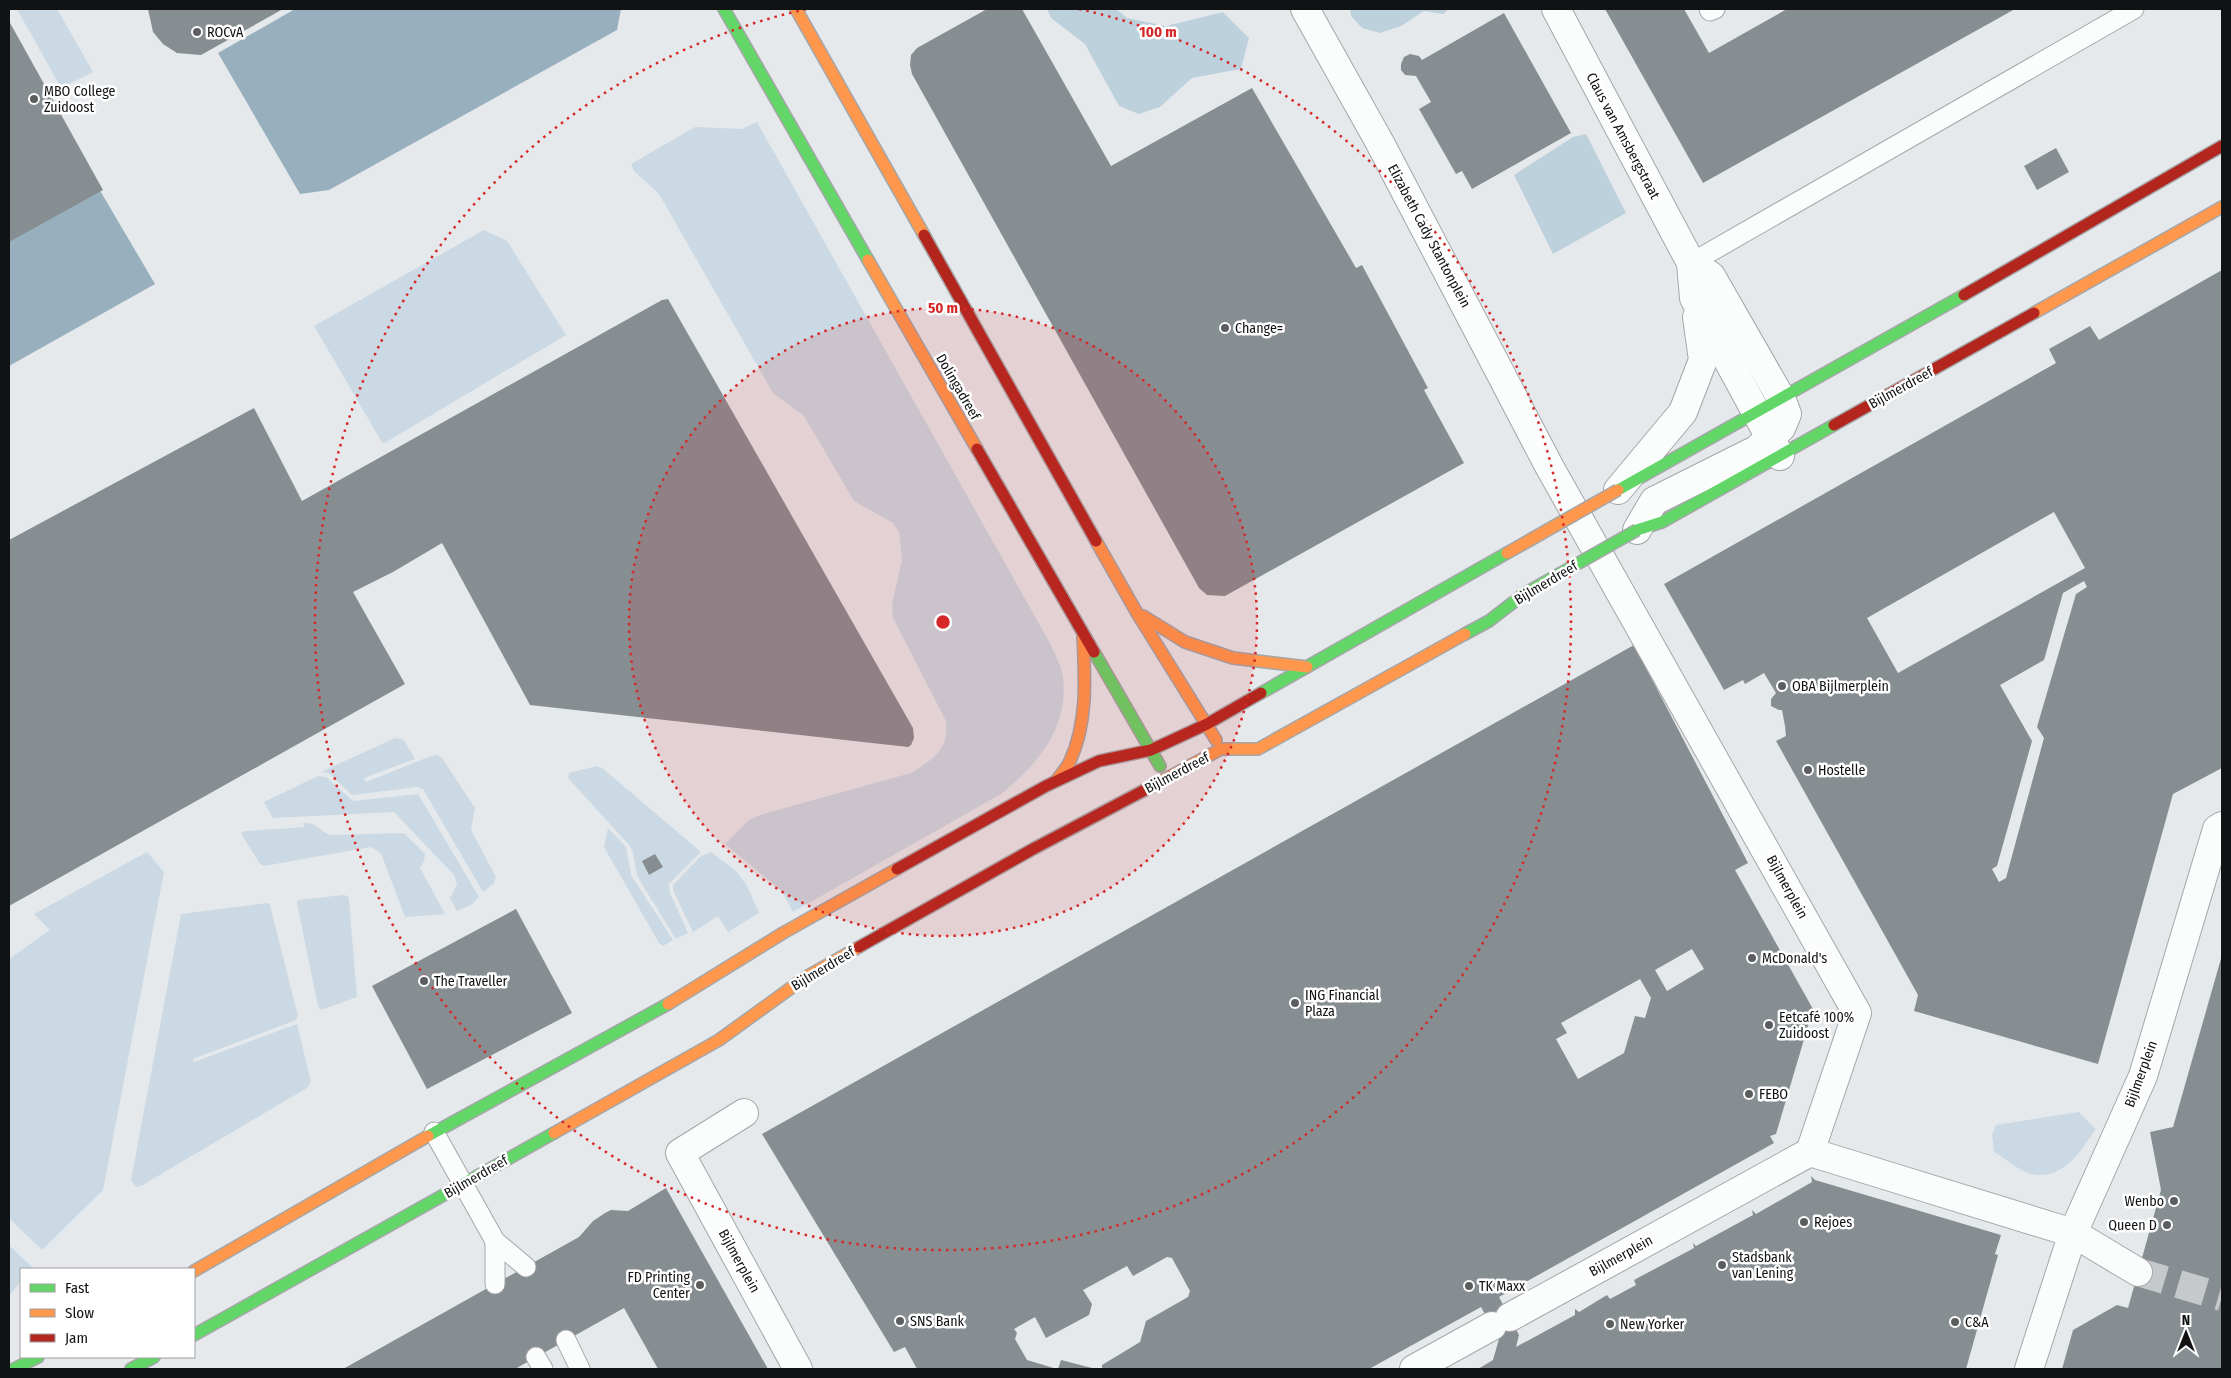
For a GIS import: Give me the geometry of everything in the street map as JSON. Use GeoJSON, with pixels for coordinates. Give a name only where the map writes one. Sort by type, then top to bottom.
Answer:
{"type":"FeatureCollection","features":[{"type":"Feature","properties":{"kind":"main road","name":"Dolingadreef"},"geometry":{"type":"LineString","coordinates":[[724,9],[778,106],[1167,778]]}},
{"type":"Feature","properties":{"kind":"main road"},"geometry":{"type":"LineString","coordinates":[[796,9],[1137,613],[1221,749]]}},
{"type":"Feature","properties":{"kind":"main road"},"geometry":{"type":"LineString","coordinates":[[195,1270],[434,1132],[691,991],[783,933],[1057,780],[1099,761],[1151,750],[1207,724],[1618,490],[1758,414],[1782,398],[2222,146]]}},
{"type":"Feature","properties":{"kind":"main road","name":"Bijlmerdreef"},"geometry":{"type":"LineString","coordinates":[[1775,447],[2222,207]]}},
{"type":"Feature","properties":{"kind":"main road","name":"Bijlmerdreef"},"geometry":{"type":"LineString","coordinates":[[195,1334],[719,1040],[806,977],[1033,850],[1221,749],[1258,749],[1489,621],[1524,594],[1637,530]]}},
{"type":"Feature","properties":{"kind":"main road"},"geometry":{"type":"LineString","coordinates":[[1137,613],[1185,642],[1233,658],[1307,667]]}},
{"type":"Feature","properties":{"kind":"main road"},"geometry":{"type":"LineString","coordinates":[[1057,780],[1070,762],[1081,724],[1086,687],[1083,632]]}},
{"type":"Feature","properties":{"kind":"main road"},"geometry":{"type":"LineString","coordinates":[[14,1369],[36,1358]]}},
{"type":"Feature","properties":{"kind":"main road"},"geometry":{"type":"LineString","coordinates":[[131,1369],[152,1358]]}},
{"type":"Feature","properties":{"kind":"street","name":"Elizabeth Cady Stantonplein"},"geometry":{"type":"LineString","coordinates":[[1305,9],[1380,143],[1549,466],[1645,634]]}},
{"type":"Feature","properties":{"kind":"street","name":"Claus van Amsbergstraat"},"geometry":{"type":"LineString","coordinates":[[1556,9],[1691,263]]}},
{"type":"Feature","properties":{"kind":"street"},"geometry":{"type":"LineString","coordinates":[[1618,490],[1683,412],[1703,360],[1691,263]]}},
{"type":"Feature","properties":{"kind":"street"},"geometry":{"type":"LineString","coordinates":[[1691,263],[1711,276],[1782,398],[1787,414],[1775,447]]}},
{"type":"Feature","properties":{"kind":"street"},"geometry":{"type":"LineString","coordinates":[[1694,298],[1775,447]]}},
{"type":"Feature","properties":{"kind":"street"},"geometry":{"type":"LineString","coordinates":[[1637,530],[1654,501],[1756,450],[1775,447]]}},
{"type":"Feature","properties":{"kind":"street","name":"Bijlmerplein"},"geometry":{"type":"LineString","coordinates":[[1414,1369],[1810,1152],[1857,1013],[1645,634]]}},
{"type":"Feature","properties":{"kind":"street","name":"Bijlmerplein"},"geometry":{"type":"LineString","coordinates":[[2029,1369],[2073,1233],[2143,1076],[2217,828],[2222,826]]}},
{"type":"Feature","properties":{"kind":"street","name":"Bijlmerplein"},"geometry":{"type":"LineString","coordinates":[[744,1113],[680,1152],[798,1369]]}},
{"type":"Feature","properties":{"kind":"street"},"geometry":{"type":"LineString","coordinates":[[1810,1152],[2073,1233],[2138,1272]]}},
{"type":"Feature","properties":{"kind":"lane"},"geometry":{"type":"LineString","coordinates":[[1709,9],[1710,12],[1715,9]]}},
{"type":"Feature","properties":{"kind":"lane"},"geometry":{"type":"LineString","coordinates":[[1691,263],[2134,9]]}},
{"type":"Feature","properties":{"kind":"lane"},"geometry":{"type":"LineString","coordinates":[[434,1132],[495,1241],[526,1267]]}},
{"type":"Feature","properties":{"kind":"lane"},"geometry":{"type":"LineString","coordinates":[[495,1241],[495,1284]]}},
{"type":"Feature","properties":{"kind":"lane"},"geometry":{"type":"LineString","coordinates":[[566,1340],[580,1369]]}},
{"type":"Feature","properties":{"kind":"shaded area"},"geometry":{"type":"Polygon","coordinates":[[[17,9],[57,9],[93,72],[61,88],[17,9]]]}},
{"type":"Feature","properties":{"kind":"shaded area"},"geometry":{"type":"Polygon","coordinates":[[[295,9],[621,9],[617,30],[329,190],[300,194],[218,53],[295,9]]]}},
{"type":"Feature","properties":{"kind":"shaded area"},"geometry":{"type":"Polygon","coordinates":[[[1047,9],[1116,9],[1127,18],[1166,26],[1223,12],[1249,38],[1241,69],[1192,78],[1160,107],[1139,114],[1119,106],[1085,44],[1051,18],[1047,9]]]}},
{"type":"Feature","properties":{"kind":"shaded area"},"geometry":{"type":"Polygon","coordinates":[[[1350,9],[1449,9],[1443,14],[1424,11],[1401,26],[1380,33],[1362,28],[1351,16],[1350,9]]]}},
{"type":"Feature","properties":{"kind":"shaded area"},"geometry":{"type":"Polygon","coordinates":[[[757,122],[1051,645],[1060,665],[1064,695],[1056,729],[1048,743],[1027,770],[1001,794],[793,912],[782,891],[725,844],[749,820],[763,814],[911,773],[938,753],[945,739],[946,721],[893,618],[892,604],[902,560],[899,532],[893,523],[854,501],[804,416],[773,393],[659,194],[634,171],[631,164],[695,127],[742,129],[757,122]]]}},
{"type":"Feature","properties":{"kind":"shaded area"},"geometry":{"type":"Polygon","coordinates":[[[1586,134],[1626,213],[1553,254],[1514,175],[1573,137],[1586,134]]]}},
{"type":"Feature","properties":{"kind":"shaded area"},"geometry":{"type":"Polygon","coordinates":[[[92,177],[155,284],[9,366],[9,220],[92,177]]]}},
{"type":"Feature","properties":{"kind":"shaded area"},"geometry":{"type":"Polygon","coordinates":[[[484,230],[507,241],[566,335],[383,444],[314,326],[484,230]]]}},
{"type":"Feature","properties":{"kind":"shaded area"},"geometry":{"type":"Polygon","coordinates":[[[395,738],[403,739],[415,759],[364,778],[366,782],[431,756],[437,755],[442,758],[475,808],[471,830],[496,877],[494,883],[483,892],[423,789],[417,787],[352,795],[329,773],[321,772],[395,738]]]}},
{"type":"Feature","properties":{"kind":"shaded area"},"geometry":{"type":"Polygon","coordinates":[[[597,766],[602,768],[701,852],[669,884],[670,893],[688,933],[676,939],[637,876],[633,852],[630,846],[568,778],[569,773],[597,766]]]}},
{"type":"Feature","properties":{"kind":"shaded area"},"geometry":{"type":"Polygon","coordinates":[[[318,776],[326,777],[353,801],[418,794],[479,897],[471,905],[457,911],[450,898],[457,884],[454,875],[394,812],[273,818],[264,802],[318,776]]]}},
{"type":"Feature","properties":{"kind":"shaded area"},"geometry":{"type":"Polygon","coordinates":[[[303,823],[313,824],[331,835],[404,833],[425,854],[420,868],[445,914],[405,917],[382,856],[371,847],[264,866],[260,864],[242,835],[242,832],[247,831],[305,827],[303,823]]]}},
{"type":"Feature","properties":{"kind":"shaded area"},"geometry":{"type":"Polygon","coordinates":[[[608,828],[626,847],[631,875],[673,940],[663,946],[659,943],[604,847],[608,828]]]}},
{"type":"Feature","properties":{"kind":"shaded area"},"geometry":{"type":"Polygon","coordinates":[[[147,852],[164,872],[103,1190],[42,1250],[9,1218],[9,959],[50,930],[34,914],[147,852]]]}},
{"type":"Feature","properties":{"kind":"shaded area"},"geometry":{"type":"Polygon","coordinates":[[[711,852],[736,871],[747,886],[759,913],[728,932],[718,916],[693,932],[673,890],[673,885],[701,856],[711,852]]]}},
{"type":"Feature","properties":{"kind":"shaded area"},"geometry":{"type":"Polygon","coordinates":[[[348,896],[349,900],[357,997],[321,1010],[318,1006],[297,903],[298,900],[348,896]]]}},
{"type":"Feature","properties":{"kind":"shaded area"},"geometry":{"type":"Polygon","coordinates":[[[268,903],[298,1016],[296,1020],[193,1059],[194,1062],[297,1024],[311,1082],[307,1088],[141,1186],[136,1187],[131,1180],[181,914],[268,903]]]}},
{"type":"Feature","properties":{"kind":"shaded area"},"geometry":{"type":"Polygon","coordinates":[[[2079,1112],[2096,1129],[2077,1155],[2062,1169],[2043,1175],[2031,1174],[1994,1152],[1992,1134],[1996,1125],[2079,1112]]]}},
{"type":"Feature","properties":{"kind":"shaded area"},"geometry":{"type":"Polygon","coordinates":[[[9,1245],[33,1268],[20,1268],[20,1282],[9,1296],[9,1245]]]}},
{"type":"Feature","properties":{"kind":"building","name":"ROCvA"},"geometry":{"type":"Polygon","coordinates":[[[148,9],[283,9],[201,55],[177,53],[163,44],[153,32],[148,9]]]}},
{"type":"Feature","properties":{"kind":"building","name":"Change="},"geometry":{"type":"Polygon","coordinates":[[[987,9],[1022,9],[1111,166],[1252,88],[1356,268],[1362,265],[1428,388],[1424,390],[1464,463],[1225,596],[1207,595],[1199,588],[912,74],[910,65],[911,55],[917,48],[987,9]]]}},
{"type":"Feature","properties":{"kind":"building"},"geometry":{"type":"Polygon","coordinates":[[[1605,9],[1684,9],[1709,53],[1787,9],[2015,9],[1703,183],[1605,9]]]}},
{"type":"Feature","properties":{"kind":"building"},"geometry":{"type":"Polygon","coordinates":[[[1504,13],[1571,133],[1472,189],[1462,171],[1456,174],[1419,109],[1431,102],[1416,76],[1405,75],[1401,70],[1401,64],[1404,57],[1410,54],[1419,56],[1422,60],[1504,13]]]}},
{"type":"Feature","properties":{"kind":"building","name":"MBO College Zuidoost"},"geometry":{"type":"Polygon","coordinates":[[[9,21],[103,190],[9,242],[9,21]]]}},
{"type":"Feature","properties":{"kind":"building"},"geometry":{"type":"Polygon","coordinates":[[[2056,148],[2069,172],[2037,190],[2024,166],[2056,148]]]}},
{"type":"Feature","properties":{"kind":"building"},"geometry":{"type":"Polygon","coordinates":[[[2222,270],[2222,768],[2173,794],[2098,1064],[1914,1011],[1918,995],[1776,741],[1786,736],[1782,710],[1771,706],[1771,699],[1776,693],[1764,673],[1745,684],[1743,680],[1724,690],[1664,584],[2056,363],[2049,349],[2090,326],[2099,340],[2222,270]],[[2054,512],[1867,618],[1898,673],[2085,568],[2054,512]],[[2084,581],[2063,593],[2044,660],[2000,685],[2032,741],[1997,866],[1992,869],[1999,882],[2006,878],[2044,738],[2037,727],[2076,594],[2087,587],[2084,581]]]}},
{"type":"Feature","properties":{"kind":"building"},"geometry":{"type":"Polygon","coordinates":[[[668,299],[913,728],[914,738],[911,745],[908,747],[530,705],[442,543],[393,572],[353,592],[405,684],[9,906],[9,540],[254,408],[302,501],[662,300],[668,299]]]}},
{"type":"Feature","properties":{"kind":"building","name":"ING Financial Plaza"},"geometry":{"type":"Polygon","coordinates":[[[1634,645],[1748,863],[1735,870],[1813,1009],[1776,1134],[1770,1136],[1774,1143],[1499,1297],[1519,1335],[1516,1347],[1575,1315],[1575,1309],[1579,1312],[1607,1295],[1610,1299],[1636,1285],[1634,1280],[1694,1248],[1693,1243],[1696,1246],[1753,1215],[1752,1210],[1756,1214],[1812,1182],[1811,1176],[1815,1180],[2001,1235],[1995,1254],[1998,1255],[1966,1369],[1478,1369],[1493,1360],[1499,1339],[1481,1307],[1369,1369],[1102,1369],[1102,1365],[1140,1342],[1146,1321],[1188,1297],[1190,1291],[1172,1258],[1167,1257],[1133,1276],[1127,1266],[1083,1290],[1092,1304],[1089,1315],[1046,1338],[1035,1317],[1014,1329],[1017,1333],[1015,1339],[1027,1360],[1057,1369],[917,1369],[905,1347],[894,1352],[762,1134],[1634,645]],[[1692,949],[1655,970],[1667,991],[1704,969],[1692,949]],[[1640,979],[1561,1023],[1567,1033],[1556,1039],[1578,1079],[1624,1053],[1635,1016],[1645,1018],[1651,998],[1640,979]]]}},
{"type":"Feature","properties":{"kind":"building"},"geometry":{"type":"Polygon","coordinates":[[[655,854],[663,867],[649,875],[642,861],[655,854]]]}},
{"type":"Feature","properties":{"kind":"building"},"geometry":{"type":"Polygon","coordinates":[[[516,909],[572,1013],[427,1089],[372,986],[516,909]]]}},
{"type":"Feature","properties":{"kind":"building"},"geometry":{"type":"Polygon","coordinates":[[[2222,955],[2222,1369],[2062,1369],[2073,1330],[2117,1305],[2128,1308],[2161,1190],[2150,1132],[2173,1127],[2222,955]]]}},
{"type":"Feature","properties":{"kind":"building"},"geometry":{"type":"Polygon","coordinates":[[[666,1188],[768,1369],[658,1369],[624,1308],[515,1369],[343,1369],[579,1237],[593,1221],[605,1213],[611,1210],[628,1211],[666,1188]]]}},
{"type":"Feature","properties":{"kind":"building"},"geometry":{"type":"Polygon","coordinates":[[[1061,1360],[1096,1369],[1058,1369],[1061,1360]]]}},
{"type":"Feature","properties":{"kind":"tunnel"},"geometry":{"type":"LineString","coordinates":[[2138,1272],[2222,1297]]}},
{"type":"Feature","properties":{"kind":"traffic: fast"},"geometry":{"type":"LineString","coordinates":[[724,9],[868,260]]}},
{"type":"Feature","properties":{"kind":"traffic: fast"},"geometry":{"type":"LineString","coordinates":[[1618,490],[1964,295]]}},
{"type":"Feature","properties":{"kind":"traffic: fast"},"geometry":{"type":"LineString","coordinates":[[1637,530],[1662,522],[1834,425]]}},
{"type":"Feature","properties":{"kind":"traffic: fast"},"geometry":{"type":"LineString","coordinates":[[1524,594],[1637,530]]}},
{"type":"Feature","properties":{"kind":"traffic: fast"},"geometry":{"type":"LineString","coordinates":[[1261,693],[1507,553]]}},
{"type":"Feature","properties":{"kind":"traffic: fast"},"geometry":{"type":"LineString","coordinates":[[1465,634],[1489,621],[1524,594]]}},
{"type":"Feature","properties":{"kind":"traffic: fast"},"geometry":{"type":"LineString","coordinates":[[1094,652],[1160,766]]}},
{"type":"Feature","properties":{"kind":"traffic: fast"},"geometry":{"type":"LineString","coordinates":[[428,1136],[668,1004]]}},
{"type":"Feature","properties":{"kind":"traffic: fast"},"geometry":{"type":"LineString","coordinates":[[195,1334],[554,1133]]}},
{"type":"Feature","properties":{"kind":"traffic: fast"},"geometry":{"type":"LineString","coordinates":[[14,1369],[36,1358]]}},
{"type":"Feature","properties":{"kind":"traffic: fast"},"geometry":{"type":"LineString","coordinates":[[131,1369],[152,1358]]}},
{"type":"Feature","properties":{"kind":"traffic: slow"},"geometry":{"type":"LineString","coordinates":[[796,9],[924,235]]}},
{"type":"Feature","properties":{"kind":"traffic: slow"},"geometry":{"type":"LineString","coordinates":[[2034,313],[2222,207]]}},
{"type":"Feature","properties":{"kind":"traffic: slow"},"geometry":{"type":"LineString","coordinates":[[868,260],[977,449]]}},
{"type":"Feature","properties":{"kind":"traffic: slow"},"geometry":{"type":"LineString","coordinates":[[1507,553],[1618,490]]}},
{"type":"Feature","properties":{"kind":"traffic: slow"},"geometry":{"type":"LineString","coordinates":[[1096,541],[1137,613],[1216,740]]}},
{"type":"Feature","properties":{"kind":"traffic: slow"},"geometry":{"type":"LineString","coordinates":[[1143,616],[1185,642],[1233,658],[1307,667]]}},
{"type":"Feature","properties":{"kind":"traffic: slow"},"geometry":{"type":"LineString","coordinates":[[1158,783],[1221,749],[1258,749],[1465,634]]}},
{"type":"Feature","properties":{"kind":"traffic: slow"},"geometry":{"type":"LineString","coordinates":[[1057,780],[1070,761],[1076,746],[1083,715],[1083,636]]}},
{"type":"Feature","properties":{"kind":"traffic: slow"},"geometry":{"type":"LineString","coordinates":[[668,1004],[783,933],[897,869]]}},
{"type":"Feature","properties":{"kind":"traffic: slow"},"geometry":{"type":"LineString","coordinates":[[554,1133],[719,1040],[806,977],[859,947]]}},
{"type":"Feature","properties":{"kind":"traffic: slow"},"geometry":{"type":"LineString","coordinates":[[195,1270],[428,1136]]}},
{"type":"Feature","properties":{"kind":"traffic: jam"},"geometry":{"type":"LineString","coordinates":[[1964,295],[2222,146]]}},
{"type":"Feature","properties":{"kind":"traffic: jam"},"geometry":{"type":"LineString","coordinates":[[924,235],[1096,541]]}},
{"type":"Feature","properties":{"kind":"traffic: jam"},"geometry":{"type":"LineString","coordinates":[[1834,425],[2034,313]]}},
{"type":"Feature","properties":{"kind":"traffic: jam"},"geometry":{"type":"LineString","coordinates":[[977,449],[1094,652]]}},
{"type":"Feature","properties":{"kind":"traffic: jam"},"geometry":{"type":"LineString","coordinates":[[897,869],[1046,786],[1099,761],[1151,750],[1207,724],[1261,693]]}},
{"type":"Feature","properties":{"kind":"traffic: jam"},"geometry":{"type":"LineString","coordinates":[[859,947],[1033,849],[1158,783]]}},
{"type":"Feature","properties":{"kind":"place","name":"ROCvA"},"geometry":{"type":"Point","coordinates":[197,32]}},
{"type":"Feature","properties":{"kind":"place","name":"MBO College Zuidoost"},"geometry":{"type":"Point","coordinates":[34,99]}},
{"type":"Feature","properties":{"kind":"place","name":"Change="},"geometry":{"type":"Point","coordinates":[1225,328]}},
{"type":"Feature","properties":{"kind":"place","name":"OBA Bijlmerplein"},"geometry":{"type":"Point","coordinates":[1782,686]}},
{"type":"Feature","properties":{"kind":"place","name":"Hostelle"},"geometry":{"type":"Point","coordinates":[1808,770]}},
{"type":"Feature","properties":{"kind":"place","name":"McDonald's"},"geometry":{"type":"Point","coordinates":[1752,958]}},
{"type":"Feature","properties":{"kind":"place","name":"The Traveller"},"geometry":{"type":"Point","coordinates":[424,981]}},
{"type":"Feature","properties":{"kind":"place","name":"ING Financial Plaza"},"geometry":{"type":"Point","coordinates":[1295,1003]}},
{"type":"Feature","properties":{"kind":"place","name":"Eetcafé 100% Zuidoost"},"geometry":{"type":"Point","coordinates":[1769,1025]}},
{"type":"Feature","properties":{"kind":"place","name":"FEBO"},"geometry":{"type":"Point","coordinates":[1749,1094]}},
{"type":"Feature","properties":{"kind":"place","name":"Wenbo"},"geometry":{"type":"Point","coordinates":[2174,1201]}},
{"type":"Feature","properties":{"kind":"place","name":"Rejoes"},"geometry":{"type":"Point","coordinates":[1804,1222]}},
{"type":"Feature","properties":{"kind":"place","name":"Queen D"},"geometry":{"type":"Point","coordinates":[2167,1225]}},
{"type":"Feature","properties":{"kind":"place","name":"Stadsbank van Lening"},"geometry":{"type":"Point","coordinates":[1722,1265]}},
{"type":"Feature","properties":{"kind":"place","name":"FD Printing Center"},"geometry":{"type":"Point","coordinates":[700,1285]}},
{"type":"Feature","properties":{"kind":"place","name":"TK Maxx"},"geometry":{"type":"Point","coordinates":[1469,1286]}},
{"type":"Feature","properties":{"kind":"place","name":"SNS Bank"},"geometry":{"type":"Point","coordinates":[900,1321]}},
{"type":"Feature","properties":{"kind":"place","name":"C&A"},"geometry":{"type":"Point","coordinates":[1955,1322]}},
{"type":"Feature","properties":{"kind":"place","name":"New Yorker"},"geometry":{"type":"Point","coordinates":[1610,1324]}}]}
